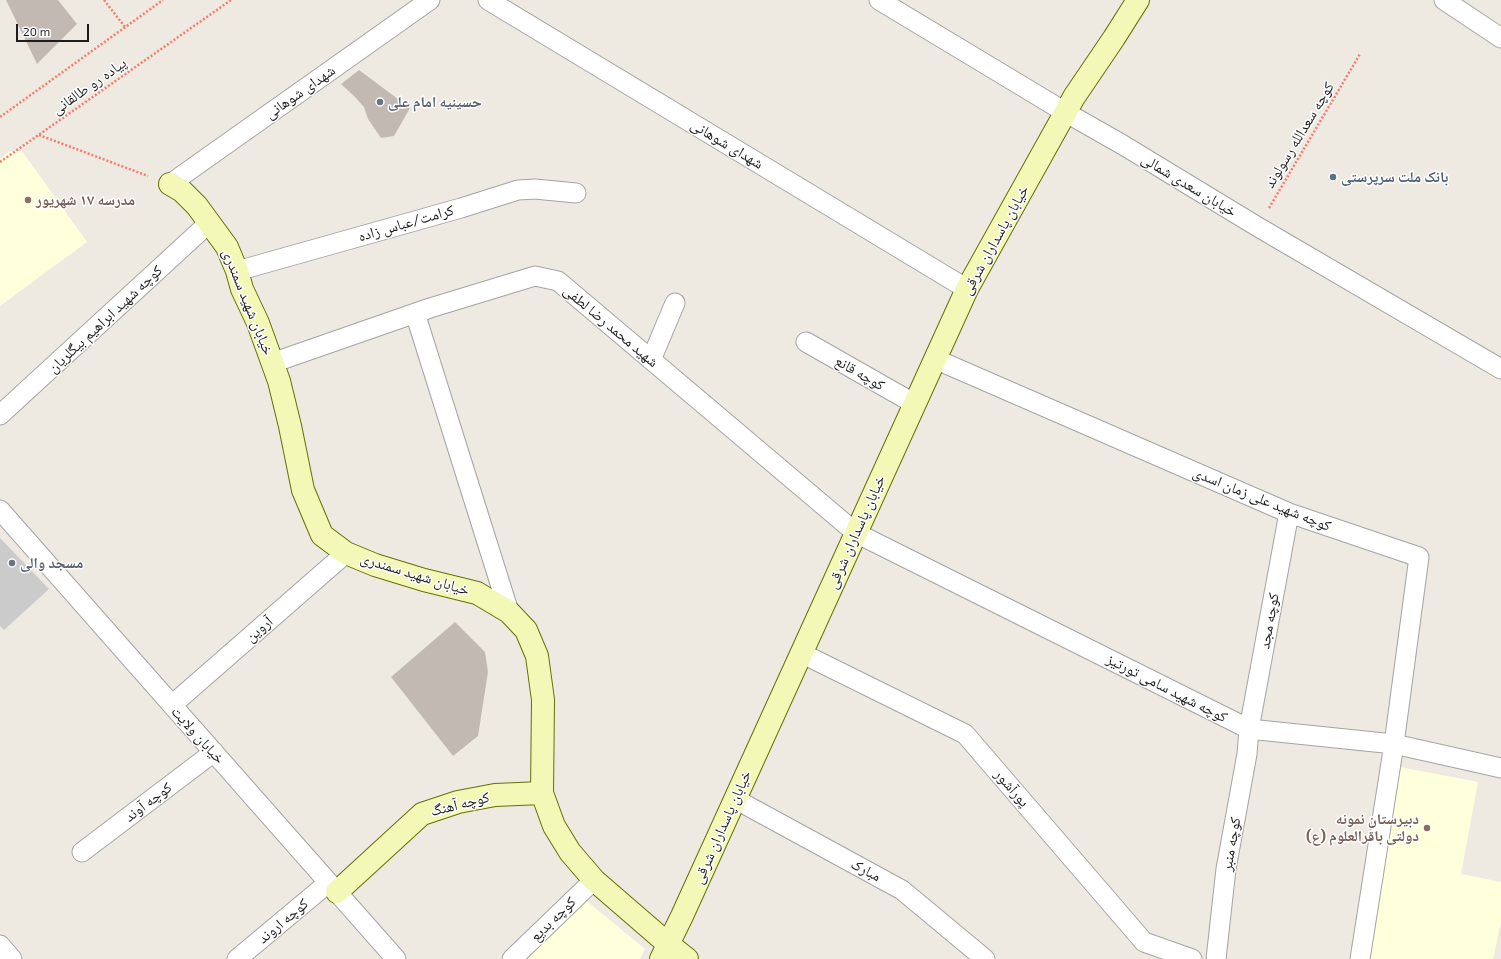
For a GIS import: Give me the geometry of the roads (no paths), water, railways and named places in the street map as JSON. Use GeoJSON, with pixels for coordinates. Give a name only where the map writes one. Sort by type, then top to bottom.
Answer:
{"type":"FeatureCollection","features":[{"type":"Feature","properties":{"kind":"street","name":"شهدای شوهانی"},"geometry":{"type":"LineString","coordinates":[[170,184],[430,0]]}},
{"type":"Feature","properties":{"kind":"street","name":"شهدای شوهانی"},"geometry":{"type":"LineString","coordinates":[[488,0],[967,288]]}},
{"type":"Feature","properties":{"kind":"street","name":"خیابان سعدی شمالی"},"geometry":{"type":"LineString","coordinates":[[879,0],[1258,227],[1501,369]]}},
{"type":"Feature","properties":{"kind":"street","name":"خیابان پاسداران شرقی"},"geometry":{"type":"LineString","coordinates":[[665,952],[967,288],[1065,112],[1138,0]]}},
{"type":"Feature","properties":{"kind":"street"},"geometry":{"type":"LineString","coordinates":[[1444,0],[1501,38]]}},
{"type":"Feature","properties":{"kind":"street","name":"خیابان شهید سمندری"},"geometry":{"type":"LineString","coordinates":[[170,184],[182,191],[197,206],[227,247],[242,288],[258,323],[279,381],[303,490],[322,535],[346,553],[375,565],[424,580],[477,593],[509,612],[526,630],[536,656],[543,700],[542,793],[554,826],[570,852],[594,880],[665,952],[688,959]]}},
{"type":"Feature","properties":{"kind":"street","name":"کرامت/عباس زاده"},"geometry":{"type":"LineString","coordinates":[[237,271],[461,208],[518,190],[535,189],[576,193]]}},
{"type":"Feature","properties":{"kind":"street","name":"کوچه شهید ابراهیم بیگلریان"},"geometry":{"type":"LineString","coordinates":[[0,415],[210,222]]}},
{"type":"Feature","properties":{"kind":"street","name":"شهید محمد رضا لطفی"},"geometry":{"type":"LineString","coordinates":[[272,363],[415,313],[535,276],[558,281],[856,533]]}},
{"type":"Feature","properties":{"kind":"street"},"geometry":{"type":"LineString","coordinates":[[651,360],[675,303]]}},
{"type":"Feature","properties":{"kind":"street"},"geometry":{"type":"LineString","coordinates":[[415,313],[509,612]]}},
{"type":"Feature","properties":{"kind":"street","name":"کوچه قانع"},"geometry":{"type":"LineString","coordinates":[[806,342],[915,404]]}},
{"type":"Feature","properties":{"kind":"street","name":"کوچه شهید علی زمان اسدی"},"geometry":{"type":"LineString","coordinates":[[935,359],[1289,513],[1419,557],[1394,744]]}},
{"type":"Feature","properties":{"kind":"street","name":"خیابان ولایت"},"geometry":{"type":"LineString","coordinates":[[0,510],[396,959]]}},
{"type":"Feature","properties":{"kind":"street","name":"کوچه مجد"},"geometry":{"type":"LineString","coordinates":[[1249,729],[1289,513]]}},
{"type":"Feature","properties":{"kind":"street","name":"کوچه شهید سامی تورتیز"},"geometry":{"type":"LineString","coordinates":[[856,533],[1249,729],[1394,744],[1501,768]]}},
{"type":"Feature","properties":{"kind":"street","name":"آروین"},"geometry":{"type":"LineString","coordinates":[[172,705],[346,553]]}},
{"type":"Feature","properties":{"kind":"street","name":"پورآشور"},"geometry":{"type":"LineString","coordinates":[[801,653],[965,734],[1144,942],[1192,959]]}},
{"type":"Feature","properties":{"kind":"street","name":"کوچه منبر"},"geometry":{"type":"LineString","coordinates":[[1216,959],[1226,869],[1247,754],[1249,729]]}},
{"type":"Feature","properties":{"kind":"street"},"geometry":{"type":"LineString","coordinates":[[1360,959],[1394,744]]}},
{"type":"Feature","properties":{"kind":"street","name":"کوچه آوند"},"geometry":{"type":"LineString","coordinates":[[82,852],[214,752]]}},
{"type":"Feature","properties":{"kind":"street","name":"کوچه آهنگ"},"geometry":{"type":"LineString","coordinates":[[333,887],[422,814],[458,802],[495,795],[542,793]]}},
{"type":"Feature","properties":{"kind":"street","name":"مبارک"},"geometry":{"type":"LineString","coordinates":[[735,799],[902,890],[985,959]]}},
{"type":"Feature","properties":{"kind":"street","name":"کوچه بدیع"},"geometry":{"type":"LineString","coordinates":[[512,959],[594,880]]}},
{"type":"Feature","properties":{"kind":"street","name":"کوچه اروند"},"geometry":{"type":"LineString","coordinates":[[237,959],[333,887]]}},
{"type":"Feature","properties":{"kind":"street"},"geometry":{"type":"LineString","coordinates":[[0,945],[12,959]]}},
{"type":"Feature","properties":{"kind":"place","name":"حسینیه امام علی"},"geometry":{"type":"Point","coordinates":[380,102]}},
{"type":"Feature","properties":{"kind":"place","name":"بانک ملت سرپرستی"},"geometry":{"type":"Point","coordinates":[1333,177]}},
{"type":"Feature","properties":{"kind":"place","name":"مدرسه ۱۷ شهریور"},"geometry":{"type":"Point","coordinates":[28,200]}},
{"type":"Feature","properties":{"kind":"place","name":"مسجد والی"},"geometry":{"type":"Point","coordinates":[12,563]}},
{"type":"Feature","properties":{"kind":"place","name":"دبیرستان نمونه دولتی باقرالعلوم (ع)"},"geometry":{"type":"Point","coordinates":[1427,828]}}]}
